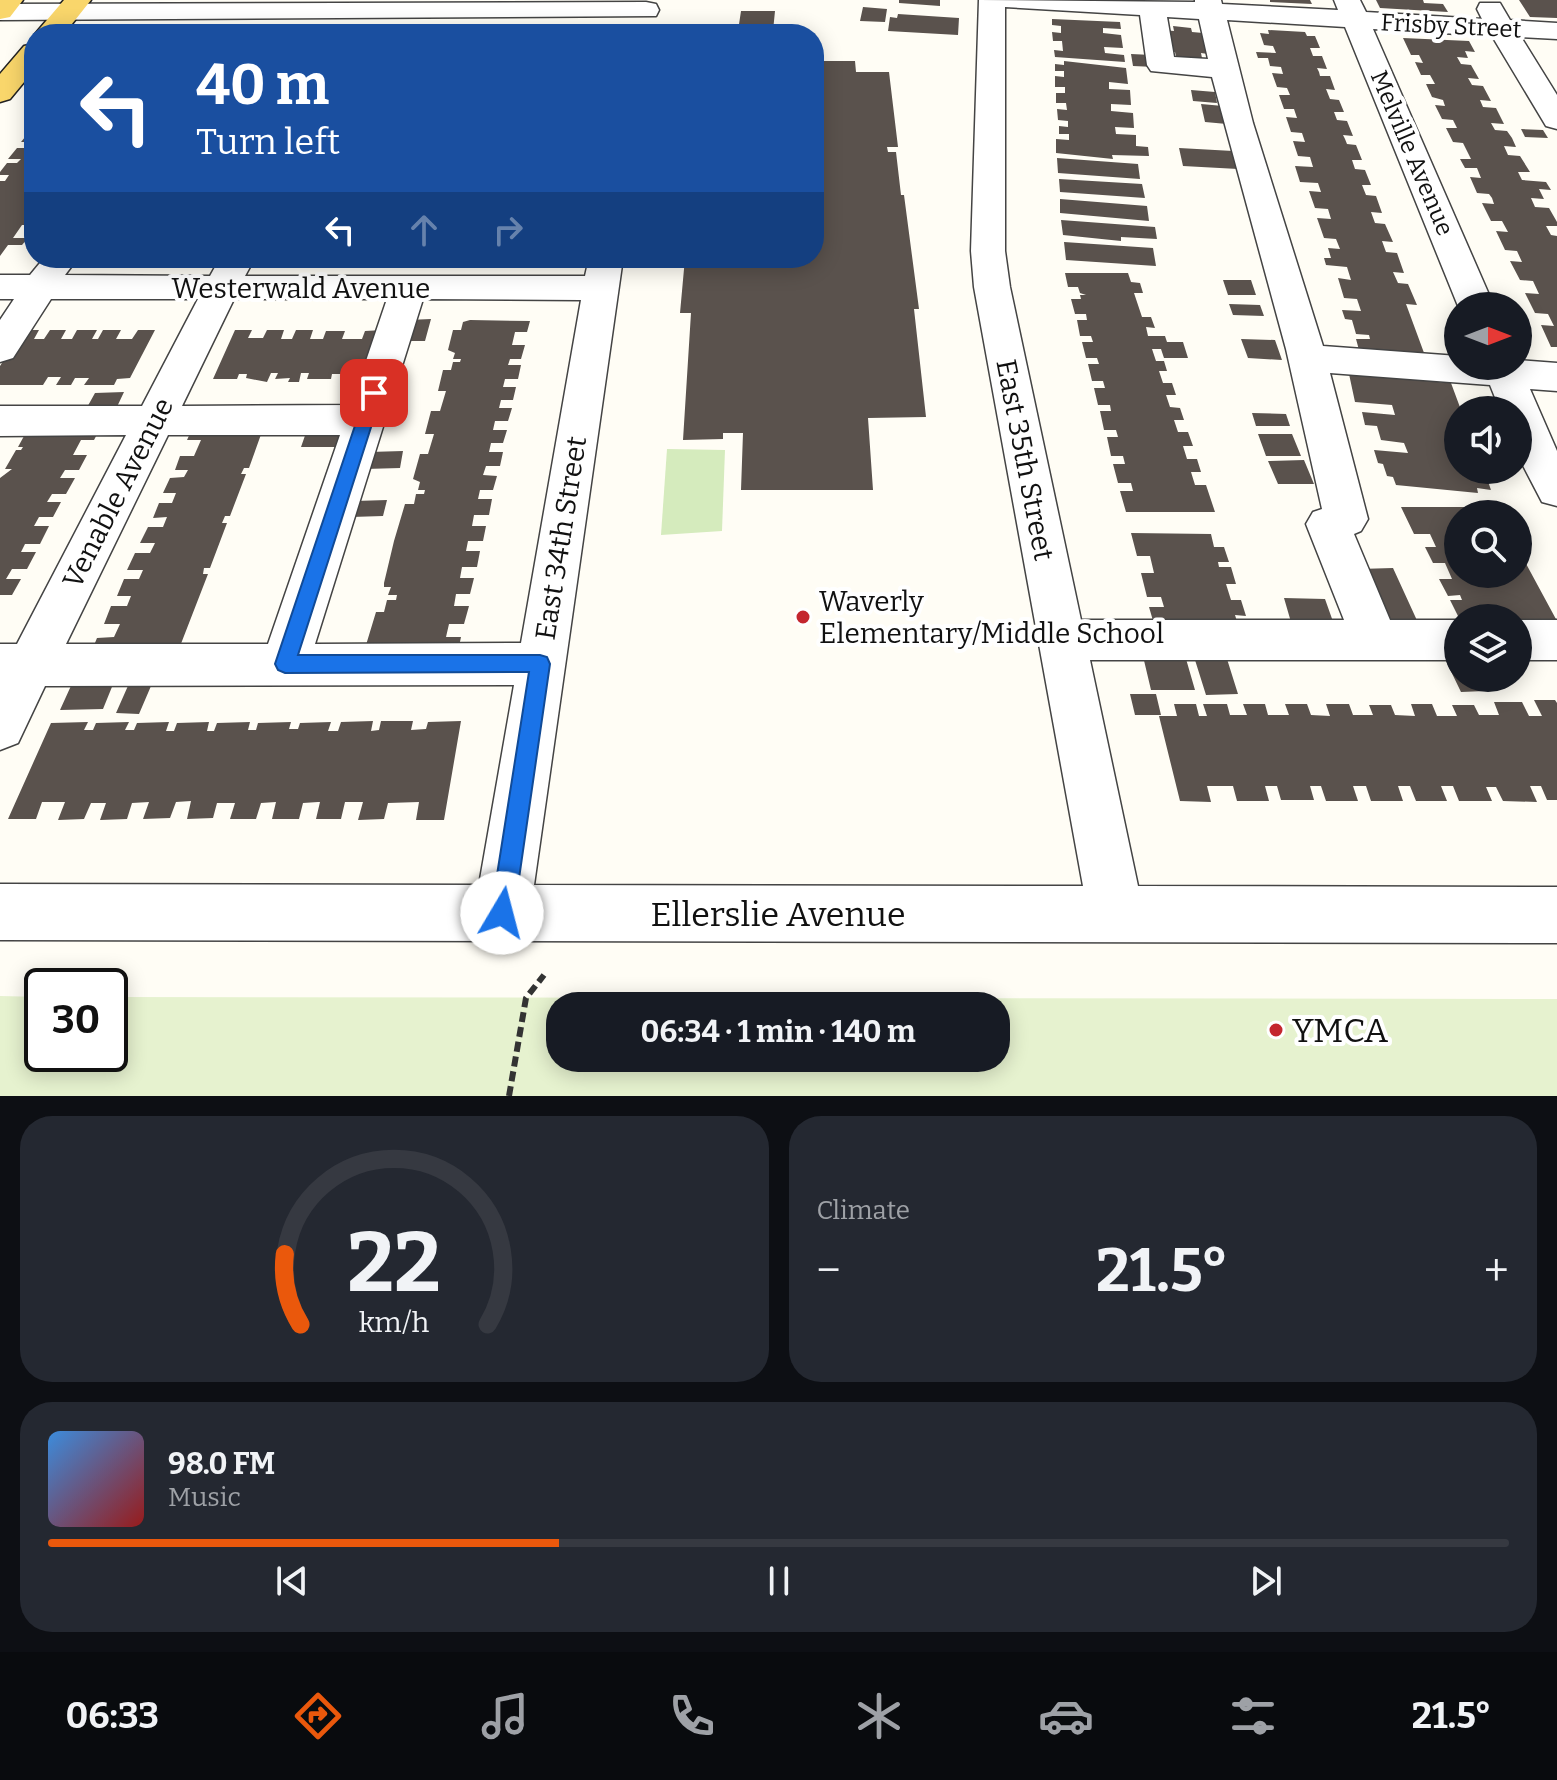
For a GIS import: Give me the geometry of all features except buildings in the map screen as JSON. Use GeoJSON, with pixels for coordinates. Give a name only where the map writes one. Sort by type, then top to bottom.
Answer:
{"type":"FeatureCollection","features":[{"type":"Feature","properties":{"kind":"main road"},"geometry":{"type":"LineString","coordinates":[[0,12],[10,0]]}},
{"type":"Feature","properties":{"kind":"main road"},"geometry":{"type":"LineString","coordinates":[[57,24],[73,5]]}},
{"type":"Feature","properties":{"kind":"main road"},"geometry":{"type":"LineString","coordinates":[[0,93],[24,64]]}},
{"type":"Feature","properties":{"kind":"street","name":"East 35th Street"},"geometry":{"type":"LineString","coordinates":[[992,0],[988,251],[1018,429],[1116,914]]}},
{"type":"Feature","properties":{"kind":"street","name":"Frisby Street"},"geometry":{"type":"LineString","coordinates":[[1009,0],[1351,10],[1502,28],[1557,31]]}},
{"type":"Feature","properties":{"kind":"street"},"geometry":{"type":"LineString","coordinates":[[1485,0],[1557,120]]}},
{"type":"Feature","properties":{"kind":"street"},"geometry":{"type":"LineString","coordinates":[[0,12],[73,5],[347,15],[645,15]]}},
{"type":"Feature","properties":{"kind":"street"},"geometry":{"type":"LineString","coordinates":[[1157,5],[1153,14],[1161,65],[1225,69]]}},
{"type":"Feature","properties":{"kind":"street"},"geometry":{"type":"LineString","coordinates":[[1209,6],[1307,358],[1346,519],[1328,524],[1375,640]]}},
{"type":"Feature","properties":{"kind":"street","name":"Melville Avenue"},"geometry":{"type":"LineString","coordinates":[[1351,10],[1470,292]]}},
{"type":"Feature","properties":{"kind":"street"},"geometry":{"type":"LineString","coordinates":[[210,24],[218,11]]}},
{"type":"Feature","properties":{"kind":"street"},"geometry":{"type":"LineString","coordinates":[[0,349],[49,272]]}},
{"type":"Feature","properties":{"kind":"street","name":"Westerwald Avenue"},"geometry":{"type":"LineString","coordinates":[[0,287],[49,272],[403,278],[604,273]]}},
{"type":"Feature","properties":{"kind":"street","name":"Venable Avenue"},"geometry":{"type":"LineString","coordinates":[[0,727],[16,665],[154,421],[229,273]]}},
{"type":"Feature","properties":{"kind":"street","name":"East 34th Street"},"geometry":{"type":"LineString","coordinates":[[502,913],[604,273]]}},
{"type":"Feature","properties":{"kind":"street"},"geometry":{"type":"LineString","coordinates":[[285,664],[366,420],[403,278]]}},
{"type":"Feature","properties":{"kind":"street"},"geometry":{"type":"LineString","coordinates":[[1307,358],[1444,366]]}},
{"type":"Feature","properties":{"kind":"street"},"geometry":{"type":"LineString","coordinates":[[1532,373],[1557,377]]}},
{"type":"Feature","properties":{"kind":"street"},"geometry":{"type":"LineString","coordinates":[[1508,380],[1542,464],[1557,490]]}},
{"type":"Feature","properties":{"kind":"street"},"geometry":{"type":"LineString","coordinates":[[0,421],[366,420]]}},
{"type":"Feature","properties":{"kind":"street"},"geometry":{"type":"LineString","coordinates":[[1061,640],[1444,640]]}},
{"type":"Feature","properties":{"kind":"street"},"geometry":{"type":"LineString","coordinates":[[1532,640],[1557,640]]}},
{"type":"Feature","properties":{"kind":"street"},"geometry":{"type":"LineString","coordinates":[[16,665],[540,664]]}},
{"type":"Feature","properties":{"kind":"street","name":"Ellerslie Avenue"},"geometry":{"type":"LineString","coordinates":[[0,912],[1557,915]]}},
{"type":"Feature","properties":{"kind":"path"},"geometry":{"type":"LineString","coordinates":[[509,1096],[526,998],[544,975]]}},
{"type":"Feature","properties":{"kind":"green space"},"geometry":{"type":"Polygon","coordinates":[[[667,449],[725,450],[722,531],[661,535],[667,449]]]}},
{"type":"Feature","properties":{"kind":"green space","name":"YMCA"},"geometry":{"type":"Polygon","coordinates":[[[0,996],[24,997],[24,1072],[128,1072],[128,997],[546,998],[546,1072],[1010,1072],[1010,998],[1557,999],[1557,1096],[0,1096],[0,996]]]}},
{"type":"Feature","properties":{"kind":"place","name":"Waverly Elementary/Middle School"},"geometry":{"type":"Point","coordinates":[803,617]}},
{"type":"Feature","properties":{"kind":"place","name":"YMCA"},"geometry":{"type":"Point","coordinates":[1276,1030]}},
{"type":"Feature","properties":{"kind":"route"},"geometry":{"type":"LineString","coordinates":[[374,393],[285,664],[540,664],[502,913]]}}]}
